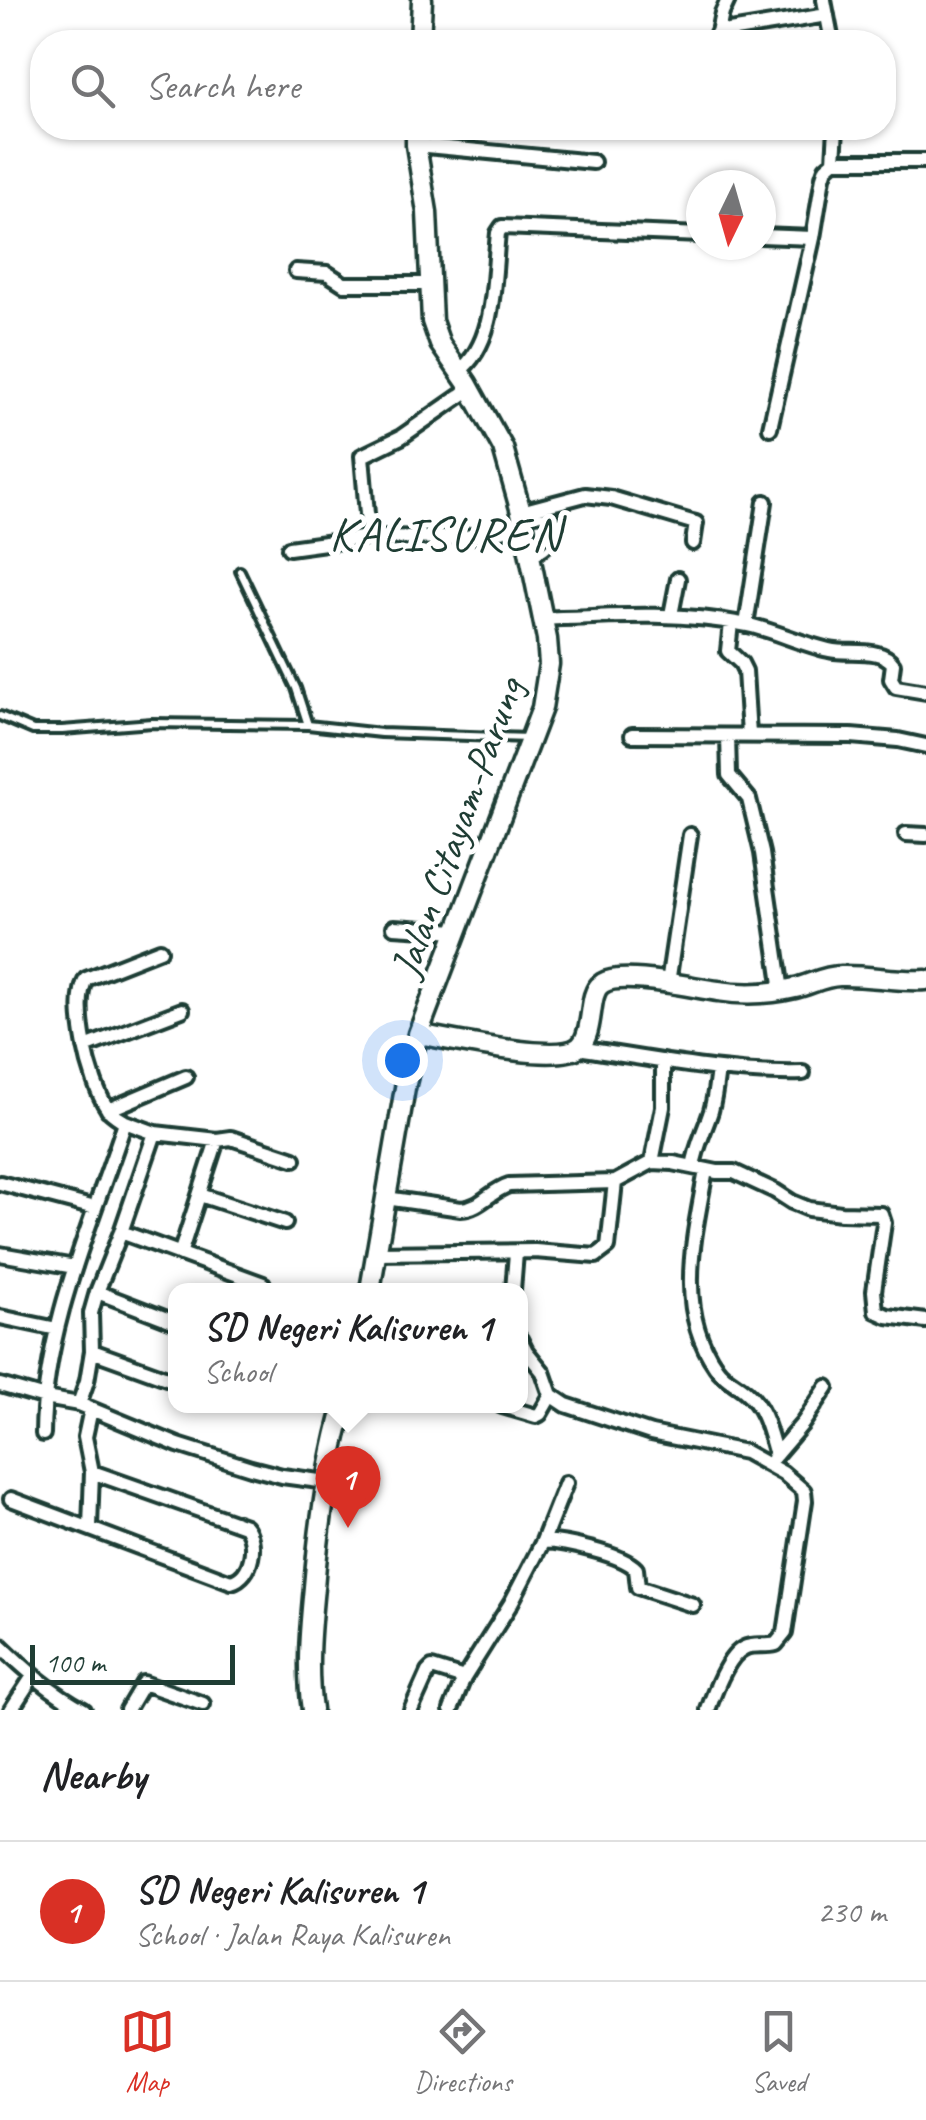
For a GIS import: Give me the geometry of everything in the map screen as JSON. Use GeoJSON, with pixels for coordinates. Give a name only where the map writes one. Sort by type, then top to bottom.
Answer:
{"type":"FeatureCollection","features":[{"type":"Feature","properties":{"kind":"main road"},"geometry":{"type":"LineString","coordinates":[[421,30],[422,0]]}},
{"type":"Feature","properties":{"kind":"main road","name":"Jalan Citayam-Parung"},"geometry":{"type":"LineString","coordinates":[[371,1283],[404,1088],[418,1034],[542,708],[549,664],[522,520],[503,448],[436,336],[432,321],[427,212],[417,140]]}},
{"type":"Feature","properties":{"kind":"main road"},"geometry":{"type":"LineString","coordinates":[[418,1034],[505,1050],[570,1051],[578,1048],[586,1036],[594,996],[606,981],[632,979],[753,994],[840,976],[904,982],[926,980]]}},
{"type":"Feature","properties":{"kind":"main road"},"geometry":{"type":"LineString","coordinates":[[312,1710],[308,1684],[318,1545],[342,1413]]}},
{"type":"Feature","properties":{"kind":"street"},"geometry":{"type":"LineString","coordinates":[[719,30],[728,0]]}},
{"type":"Feature","properties":{"kind":"street"},"geometry":{"type":"LineString","coordinates":[[745,30],[825,7]]}},
{"type":"Feature","properties":{"kind":"street"},"geometry":{"type":"LineString","coordinates":[[443,140],[593,162]]}},
{"type":"Feature","properties":{"kind":"street"},"geometry":{"type":"LineString","coordinates":[[834,161],[835,140]]}},
{"type":"Feature","properties":{"kind":"street"},"geometry":{"type":"LineString","coordinates":[[770,428],[826,168],[834,161],[926,161]]}},
{"type":"Feature","properties":{"kind":"street"},"geometry":{"type":"LineString","coordinates":[[458,372],[481,343],[502,227],[686,235]]}},
{"type":"Feature","properties":{"kind":"street"},"geometry":{"type":"LineString","coordinates":[[776,237],[813,238]]}},
{"type":"Feature","properties":{"kind":"street"},"geometry":{"type":"LineString","coordinates":[[296,271],[327,274],[344,284],[429,284]]}},
{"type":"Feature","properties":{"kind":"street"},"geometry":{"type":"LineString","coordinates":[[369,537],[362,456],[401,437],[470,389]]}},
{"type":"Feature","properties":{"kind":"street"},"geometry":{"type":"LineString","coordinates":[[289,548],[369,537],[460,538],[585,496],[611,498],[692,522],[696,524],[693,543]]}},
{"type":"Feature","properties":{"kind":"street"},"geometry":{"type":"LineString","coordinates":[[749,735],[745,671],[728,650],[738,624],[765,502]]}},
{"type":"Feature","properties":{"kind":"street"},"geometry":{"type":"LineString","coordinates":[[671,615],[678,579]]}},
{"type":"Feature","properties":{"kind":"street"},"geometry":{"type":"LineString","coordinates":[[542,618],[671,615],[738,624],[824,649],[888,657],[894,664],[891,680],[896,687],[926,692]]}},
{"type":"Feature","properties":{"kind":"street"},"geometry":{"type":"LineString","coordinates":[[632,735],[852,736],[926,746]]}},
{"type":"Feature","properties":{"kind":"street"},"geometry":{"type":"LineString","coordinates":[[728,736],[729,775],[750,799],[762,853],[782,991]]}},
{"type":"Feature","properties":{"kind":"street"},"geometry":{"type":"LineString","coordinates":[[906,834],[926,835]]}},
{"type":"Feature","properties":{"kind":"street"},"geometry":{"type":"LineString","coordinates":[[668,983],[690,835]]}},
{"type":"Feature","properties":{"kind":"street"},"geometry":{"type":"LineString","coordinates":[[394,928],[457,931]]}},
{"type":"Feature","properties":{"kind":"street"},"geometry":{"type":"LineString","coordinates":[[160,950],[84,982],[80,1000],[87,1064],[108,1110],[125,1122],[156,1133],[216,1140],[232,1138],[294,1159]]}},
{"type":"Feature","properties":{"kind":"street"},"geometry":{"type":"LineString","coordinates":[[85,1047],[182,1010]]}},
{"type":"Feature","properties":{"kind":"street"},"geometry":{"type":"LineString","coordinates":[[578,1048],[718,1070],[803,1073]]}},
{"type":"Feature","properties":{"kind":"street"},"geometry":{"type":"LineString","coordinates":[[652,1162],[663,1106],[663,1061]]}},
{"type":"Feature","properties":{"kind":"street"},"geometry":{"type":"LineString","coordinates":[[718,1070],[716,1092],[698,1141],[690,1294],[696,1325],[715,1366],[760,1408],[766,1421],[771,1459]]}},
{"type":"Feature","properties":{"kind":"street"},"geometry":{"type":"LineString","coordinates":[[108,1110],[186,1077]]}},
{"type":"Feature","properties":{"kind":"street"},"geometry":{"type":"LineString","coordinates":[[43,1434],[57,1328],[125,1122]]}},
{"type":"Feature","properties":{"kind":"street"},"geometry":{"type":"LineString","coordinates":[[90,1527],[92,1472],[85,1437],[85,1406],[92,1351],[91,1313],[156,1133]]}},
{"type":"Feature","properties":{"kind":"street"},"geometry":{"type":"LineString","coordinates":[[180,1254],[216,1140]]}},
{"type":"Feature","properties":{"kind":"street"},"geometry":{"type":"LineString","coordinates":[[386,1198],[471,1209],[509,1185],[615,1182],[652,1162],[734,1172],[808,1208],[881,1214],[884,1223],[874,1291],[876,1310],[887,1316],[926,1321]]}},
{"type":"Feature","properties":{"kind":"street"},"geometry":{"type":"LineString","coordinates":[[377,1252],[546,1252],[596,1256],[608,1247],[615,1182]]}},
{"type":"Feature","properties":{"kind":"street"},"geometry":{"type":"LineString","coordinates":[[0,1183],[95,1208]]}},
{"type":"Feature","properties":{"kind":"street"},"geometry":{"type":"LineString","coordinates":[[200,1196],[284,1222]]}},
{"type":"Feature","properties":{"kind":"street"},"geometry":{"type":"LineString","coordinates":[[120,1232],[260,1283]]}},
{"type":"Feature","properties":{"kind":"street"},"geometry":{"type":"LineString","coordinates":[[514,1283],[516,1253]]}},
{"type":"Feature","properties":{"kind":"street"},"geometry":{"type":"LineString","coordinates":[[0,1254],[76,1267]]}},
{"type":"Feature","properties":{"kind":"street"},"geometry":{"type":"LineString","coordinates":[[96,1292],[168,1319]]}},
{"type":"Feature","properties":{"kind":"street"},"geometry":{"type":"LineString","coordinates":[[0,1317],[57,1328]]}},
{"type":"Feature","properties":{"kind":"street"},"geometry":{"type":"LineString","coordinates":[[92,1351],[168,1378]]}},
{"type":"Feature","properties":{"kind":"street"},"geometry":{"type":"LineString","coordinates":[[528,1353],[543,1372],[551,1394],[566,1405],[652,1433],[771,1459],[801,1487],[804,1494],[786,1632],[776,1644],[748,1646],[737,1653],[716,1686],[708,1710]]}},
{"type":"Feature","properties":{"kind":"street"},"geometry":{"type":"LineString","coordinates":[[0,1385],[85,1406],[178,1445],[250,1468],[327,1482]]}},
{"type":"Feature","properties":{"kind":"street"},"geometry":{"type":"LineString","coordinates":[[771,1459],[827,1387]]}},
{"type":"Feature","properties":{"kind":"street"},"geometry":{"type":"LineString","coordinates":[[526,1413],[540,1414],[551,1394]]}},
{"type":"Feature","properties":{"kind":"street"},"geometry":{"type":"LineString","coordinates":[[11,1499],[231,1582],[246,1573],[252,1552],[250,1529],[92,1472]]}},
{"type":"Feature","properties":{"kind":"street"},"geometry":{"type":"LineString","coordinates":[[451,1710],[464,1678],[544,1541],[566,1483]]}},
{"type":"Feature","properties":{"kind":"street"},"geometry":{"type":"LineString","coordinates":[[544,1541],[627,1561],[636,1569],[638,1586],[693,1605]]}},
{"type":"Feature","properties":{"kind":"street"},"geometry":{"type":"LineString","coordinates":[[0,1645],[33,1676],[84,1710]]}},
{"type":"Feature","properties":{"kind":"street"},"geometry":{"type":"LineString","coordinates":[[411,1710],[432,1668],[464,1678]]}},
{"type":"Feature","properties":{"kind":"street"},"geometry":{"type":"LineString","coordinates":[[10,1710],[33,1676]]}},
{"type":"Feature","properties":{"kind":"street"},"geometry":{"type":"LineString","coordinates":[[127,1710],[143,1684],[203,1704]]}},
{"type":"Feature","properties":{"kind":"lane"},"geometry":{"type":"LineString","coordinates":[[522,520],[547,514],[558,521],[556,540],[549,549],[530,559]]}},
{"type":"Feature","properties":{"kind":"lane"},"geometry":{"type":"LineString","coordinates":[[240,571],[296,688],[308,725]]}},
{"type":"Feature","properties":{"kind":"lane"},"geometry":{"type":"LineString","coordinates":[[0,716],[27,728],[48,730],[152,724],[308,725],[381,733],[531,738]]}},
{"type":"Feature","properties":{"kind":"place","name":"SD Negeri Kalisuren 1"},"geometry":{"type":"Point","coordinates":[348,1528]}},
{"type":"Feature","properties":{"kind":"district","name":"KALISUREN"},"geometry":{"type":"Point","coordinates":[446,533]}}]}
